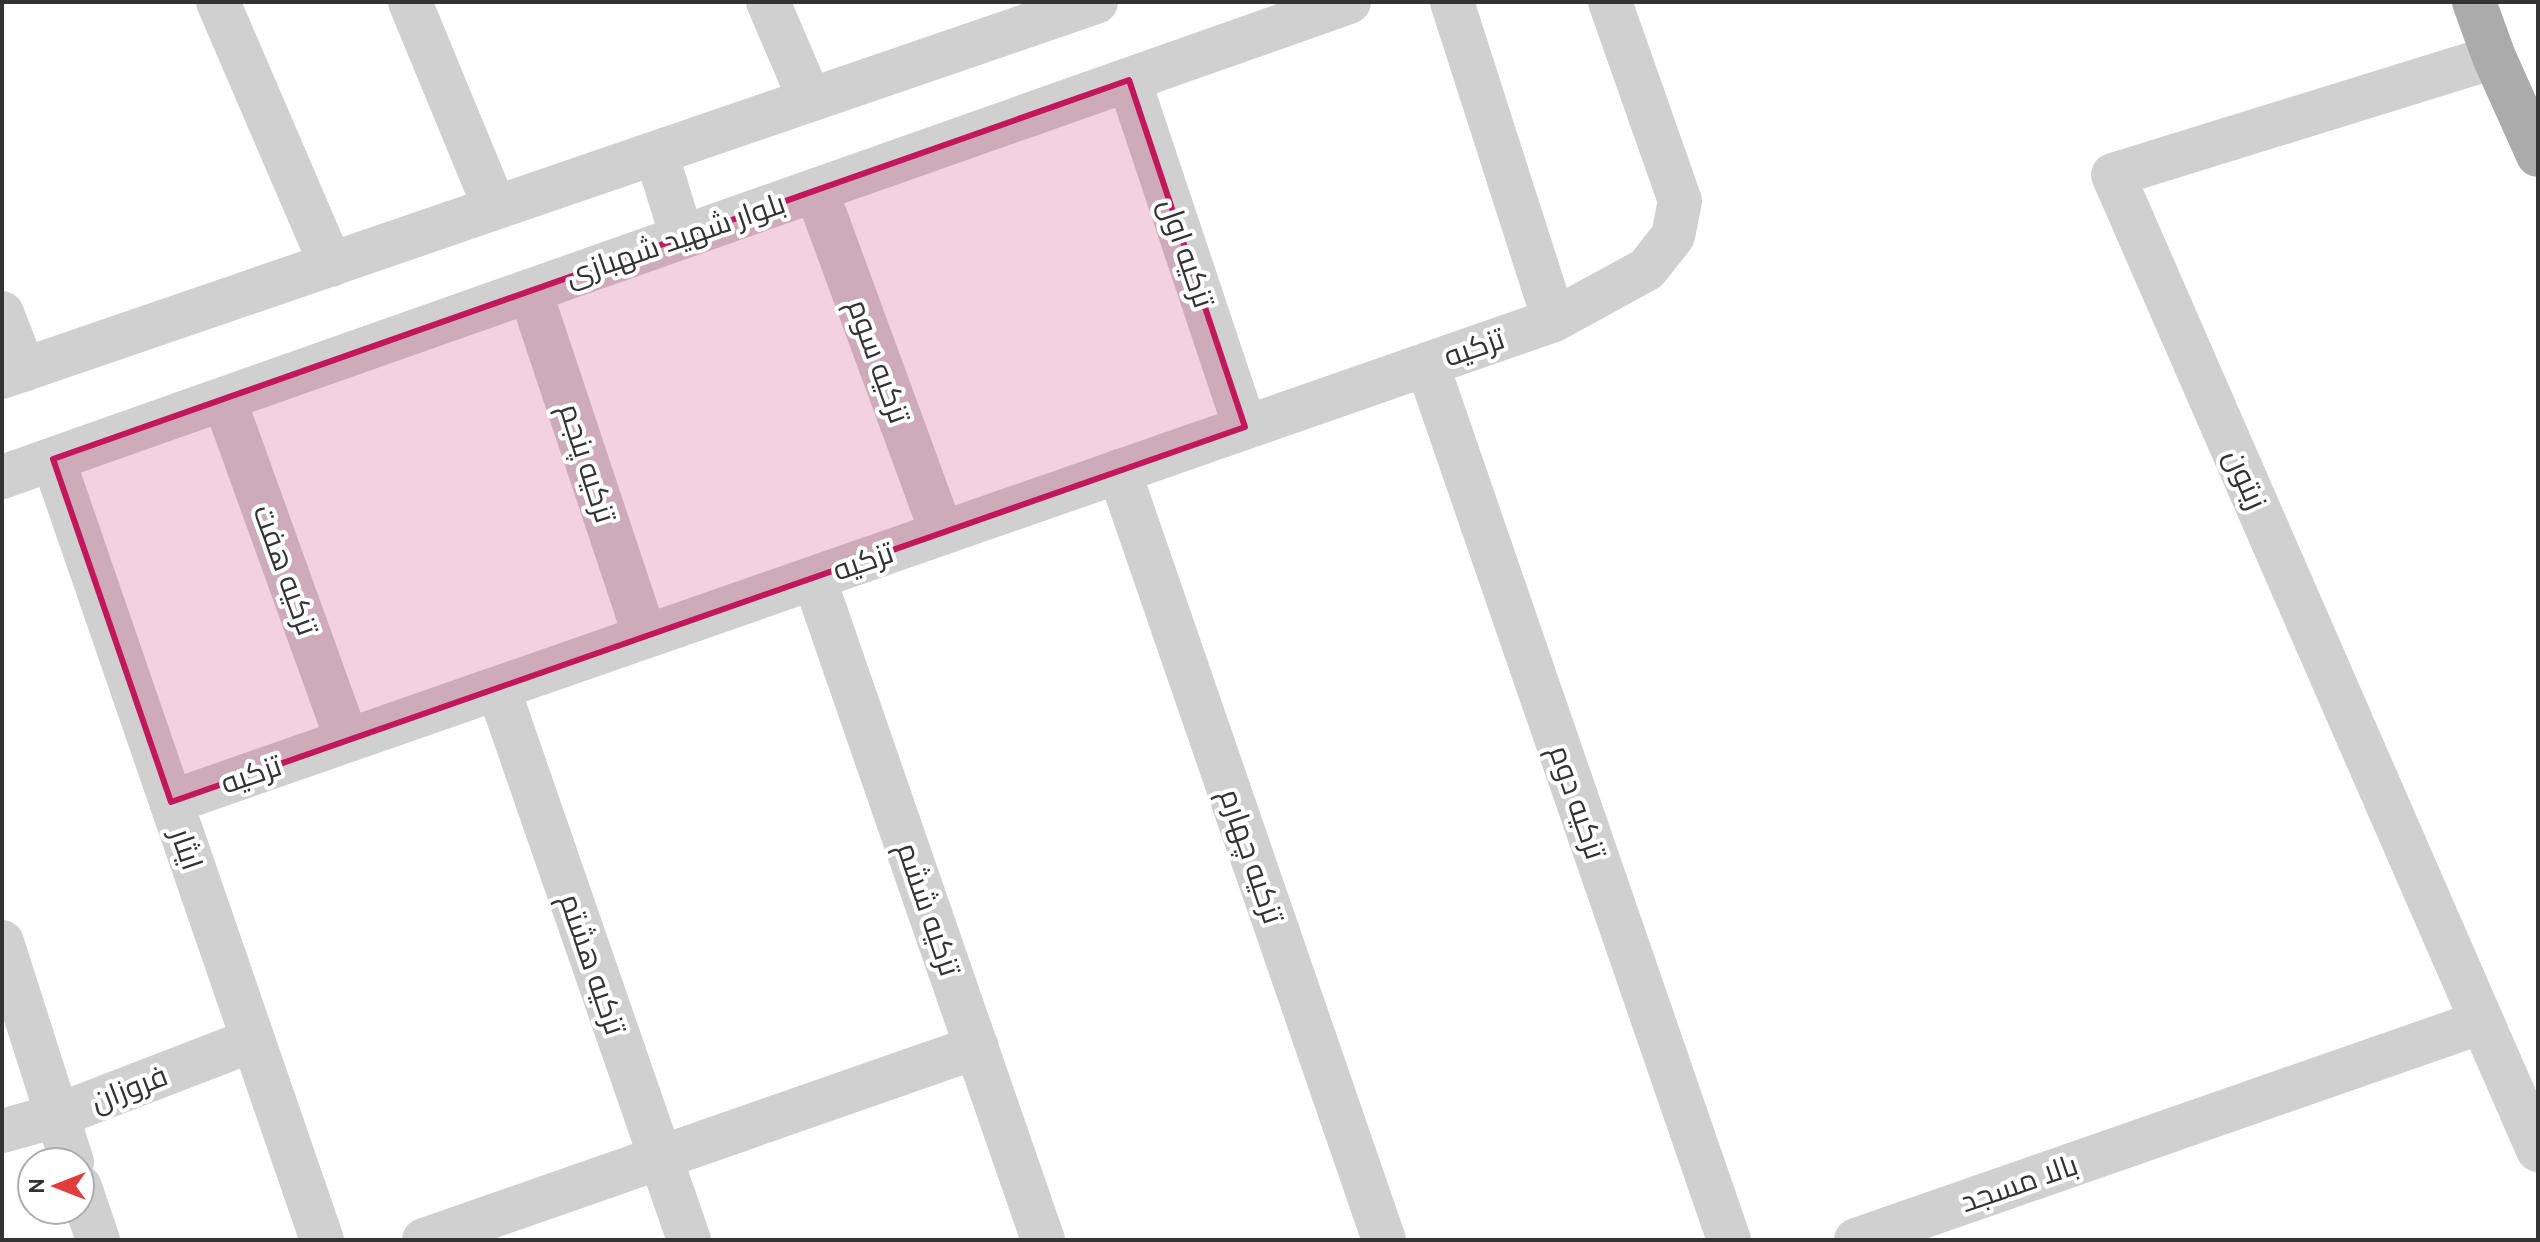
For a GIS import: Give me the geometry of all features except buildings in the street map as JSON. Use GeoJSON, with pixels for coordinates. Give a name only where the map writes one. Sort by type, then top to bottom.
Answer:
{"type":"FeatureCollection","features":[{"type":"Feature","properties":{"kind":"main road"},"geometry":{"type":"LineString","coordinates":[[2474,2],[2494,57],[2538,155]]}},
{"type":"Feature","properties":{"kind":"street"},"geometry":{"type":"LineString","coordinates":[[218,2],[331,265]]}},
{"type":"Feature","properties":{"kind":"street"},"geometry":{"type":"LineString","coordinates":[[410,2],[495,208]]}},
{"type":"Feature","properties":{"kind":"street"},"geometry":{"type":"LineString","coordinates":[[768,2],[810,100]]}},
{"type":"Feature","properties":{"kind":"street"},"geometry":{"type":"LineString","coordinates":[[2,313],[13,374],[1096,2]]}},
{"type":"Feature","properties":{"kind":"street","name":"بلوار شهید شهبازی"},"geometry":{"type":"LineString","coordinates":[[2,477],[1349,2]]}},
{"type":"Feature","properties":{"kind":"street"},"geometry":{"type":"LineString","coordinates":[[1452,2],[1554,320]]}},
{"type":"Feature","properties":{"kind":"street","name":"تزکیه"},"geometry":{"type":"LineString","coordinates":[[171,802],[1554,320],[1647,269],[1673,236],[1680,201],[1610,2]]}},
{"type":"Feature","properties":{"kind":"street","name":"زیتون"},"geometry":{"type":"LineString","coordinates":[[2494,57],[2113,175],[2538,1150]]}},
{"type":"Feature","properties":{"kind":"street","name":"تزکیه اول"},"geometry":{"type":"LineString","coordinates":[[1129,80],[1245,427]]}},
{"type":"Feature","properties":{"kind":"street"},"geometry":{"type":"LineString","coordinates":[[656,153],[682,237]]}},
{"type":"Feature","properties":{"kind":"street","name":"تزکیه سوم"},"geometry":{"type":"LineString","coordinates":[[816,190],[942,533]]}},
{"type":"Feature","properties":{"kind":"street","name":"تزکیه پنجم"},"geometry":{"type":"LineString","coordinates":[[530,291],[645,636]]}},
{"type":"Feature","properties":{"kind":"street","name":"تزکیه دوم"},"geometry":{"type":"LineString","coordinates":[[1427,364],[1729,1240]]}},
{"type":"Feature","properties":{"kind":"street","name":"تزکیه هفت"},"geometry":{"type":"LineString","coordinates":[[224,399],[347,740]]}},
{"type":"Feature","properties":{"kind":"street","name":"ایثار"},"geometry":{"type":"LineString","coordinates":[[53,459],[322,1240]]}},
{"type":"Feature","properties":{"kind":"street","name":"تزکیه چهارم"},"geometry":{"type":"LineString","coordinates":[[1119,471],[1384,1240]]}},
{"type":"Feature","properties":{"kind":"street","name":"تزکیه ششم"},"geometry":{"type":"LineString","coordinates":[[814,578],[1043,1240]]}},
{"type":"Feature","properties":{"kind":"street","name":"تزکیه هشتم"},"geometry":{"type":"LineString","coordinates":[[498,688],[689,1240]]}},
{"type":"Feature","properties":{"kind":"street"},"geometry":{"type":"LineString","coordinates":[[2,942],[66,1146]]}},
{"type":"Feature","properties":{"kind":"street","name":"بالا مسجد"},"geometry":{"type":"LineString","coordinates":[[1856,1240],[1929,1228],[2182,1126],[2482,1022]]}},
{"type":"Feature","properties":{"kind":"street","name":"فروزان"},"geometry":{"type":"LineString","coordinates":[[2,1131],[56,1116],[253,1040]]}},
{"type":"Feature","properties":{"kind":"street"},"geometry":{"type":"LineString","coordinates":[[424,1240],[977,1047]]}},
{"type":"Feature","properties":{"kind":"highlighted area"},"geometry":{"type":"Polygon","coordinates":[[[1129,80],[1245,427],[171,802],[53,459],[1129,80]]]}}]}
